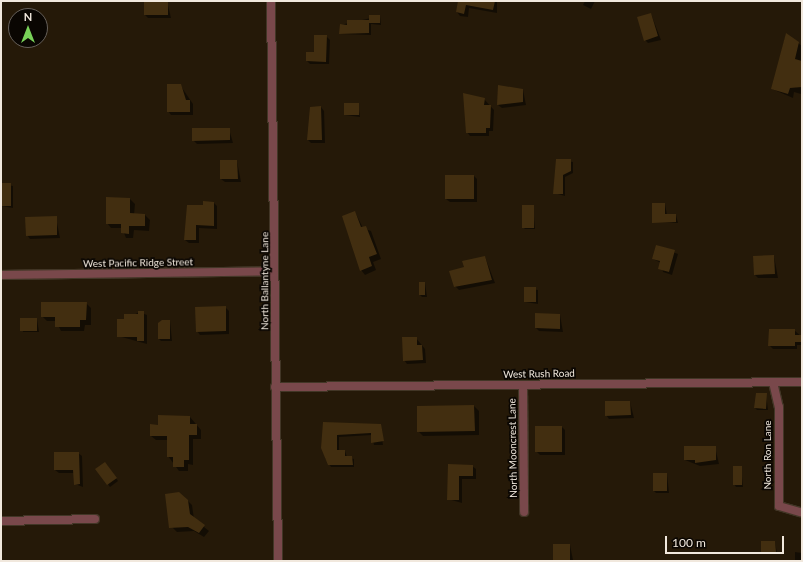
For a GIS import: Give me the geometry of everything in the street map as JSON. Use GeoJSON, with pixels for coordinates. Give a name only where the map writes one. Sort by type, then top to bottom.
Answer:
{"type":"FeatureCollection","features":[{"type":"Feature","properties":{"kind":"street","name":"North Ballantyne Lane"},"geometry":{"type":"LineString","coordinates":[[271,1],[278,561]]}},
{"type":"Feature","properties":{"kind":"street","name":"West Pacific Ridge Street"},"geometry":{"type":"LineString","coordinates":[[1,275],[274,272]]}},
{"type":"Feature","properties":{"kind":"street","name":"North Ron Lane"},"geometry":{"type":"LineString","coordinates":[[773,382],[779,407],[779,506],[800,512]]}},
{"type":"Feature","properties":{"kind":"street","name":"West Rush Road"},"geometry":{"type":"LineString","coordinates":[[275,387],[802,382]]}},
{"type":"Feature","properties":{"kind":"street","name":"North Mooncrest Lane"},"geometry":{"type":"LineString","coordinates":[[522,385],[524,512]]}},
{"type":"Feature","properties":{"kind":"street"},"geometry":{"type":"LineString","coordinates":[[1,520],[95,519]]}},
{"type":"Feature","properties":{"kind":"building"},"geometry":{"type":"Polygon","coordinates":[[[144,1],[168,1],[168,15],[144,15],[144,1]]]}},
{"type":"Feature","properties":{"kind":"building"},"geometry":{"type":"Polygon","coordinates":[[[458,1],[495,1],[493,10],[466,5],[464,14],[456,12],[458,1]]]}},
{"type":"Feature","properties":{"kind":"building"},"geometry":{"type":"Polygon","coordinates":[[[651,13],[658,36],[644,41],[637,17],[651,13]]]}},
{"type":"Feature","properties":{"kind":"building"},"geometry":{"type":"Polygon","coordinates":[[[369,15],[380,15],[380,23],[369,23],[369,33],[339,34],[340,24],[347,25],[347,20],[369,20],[369,15]]]}},
{"type":"Feature","properties":{"kind":"building"},"geometry":{"type":"Polygon","coordinates":[[[786,33],[799,42],[795,59],[802,61],[802,87],[790,88],[788,94],[771,89],[786,33]]]}},
{"type":"Feature","properties":{"kind":"building"},"geometry":{"type":"Polygon","coordinates":[[[314,35],[327,35],[326,62],[306,61],[306,52],[314,52],[314,35]]]}},
{"type":"Feature","properties":{"kind":"building"},"geometry":{"type":"Polygon","coordinates":[[[167,84],[181,84],[186,100],[190,100],[190,112],[167,112],[167,84]]]}},
{"type":"Feature","properties":{"kind":"building"},"geometry":{"type":"Polygon","coordinates":[[[498,85],[523,89],[523,102],[497,105],[498,85]]]}},
{"type":"Feature","properties":{"kind":"building"},"geometry":{"type":"Polygon","coordinates":[[[463,93],[485,98],[484,105],[491,105],[490,128],[486,128],[486,133],[466,133],[463,93]]]}},
{"type":"Feature","properties":{"kind":"building"},"geometry":{"type":"Polygon","coordinates":[[[344,103],[359,103],[359,115],[344,115],[344,103]]]}},
{"type":"Feature","properties":{"kind":"building"},"geometry":{"type":"Polygon","coordinates":[[[321,106],[322,140],[307,140],[310,107],[321,106]]]}},
{"type":"Feature","properties":{"kind":"building"},"geometry":{"type":"Polygon","coordinates":[[[192,128],[230,128],[230,140],[192,141],[192,128]]]}},
{"type":"Feature","properties":{"kind":"building"},"geometry":{"type":"Polygon","coordinates":[[[556,159],[571,159],[571,171],[563,175],[563,194],[553,194],[556,159]]]}},
{"type":"Feature","properties":{"kind":"building"},"geometry":{"type":"Polygon","coordinates":[[[220,160],[237,160],[238,179],[220,179],[220,160]]]}},
{"type":"Feature","properties":{"kind":"building"},"geometry":{"type":"Polygon","coordinates":[[[445,175],[474,175],[474,199],[445,199],[445,175]]]}},
{"type":"Feature","properties":{"kind":"building"},"geometry":{"type":"Polygon","coordinates":[[[1,183],[11,183],[11,206],[1,206],[1,183]]]}},
{"type":"Feature","properties":{"kind":"building"},"geometry":{"type":"Polygon","coordinates":[[[106,197],[130,198],[130,213],[145,214],[145,226],[129,226],[129,234],[121,233],[121,224],[106,224],[106,197]]]}},
{"type":"Feature","properties":{"kind":"building"},"geometry":{"type":"Polygon","coordinates":[[[203,201],[214,202],[214,226],[196,225],[196,240],[184,240],[187,205],[203,205],[203,201]]]}},
{"type":"Feature","properties":{"kind":"building"},"geometry":{"type":"Polygon","coordinates":[[[652,203],[665,203],[665,214],[676,214],[676,222],[652,223],[652,203]]]}},
{"type":"Feature","properties":{"kind":"building"},"geometry":{"type":"Polygon","coordinates":[[[522,205],[534,205],[534,228],[522,228],[522,205]]]}},
{"type":"Feature","properties":{"kind":"building"},"geometry":{"type":"Polygon","coordinates":[[[355,211],[361,227],[366,226],[377,254],[369,257],[372,266],[360,271],[342,216],[355,211]]]}},
{"type":"Feature","properties":{"kind":"building"},"geometry":{"type":"Polygon","coordinates":[[[57,216],[57,235],[26,236],[25,217],[57,216]]]}},
{"type":"Feature","properties":{"kind":"building"},"geometry":{"type":"Polygon","coordinates":[[[656,245],[675,250],[669,272],[658,269],[660,261],[652,259],[656,245]]]}},
{"type":"Feature","properties":{"kind":"building"},"geometry":{"type":"Polygon","coordinates":[[[774,255],[775,274],[754,275],[753,256],[774,255]]]}},
{"type":"Feature","properties":{"kind":"building"},"geometry":{"type":"Polygon","coordinates":[[[485,256],[492,280],[454,287],[449,271],[464,267],[462,261],[485,256]]]}},
{"type":"Feature","properties":{"kind":"building"},"geometry":{"type":"Polygon","coordinates":[[[419,282],[425,282],[425,295],[419,295],[419,282]]]}},
{"type":"Feature","properties":{"kind":"building"},"geometry":{"type":"Polygon","coordinates":[[[524,287],[536,287],[536,302],[524,302],[524,287]]]}},
{"type":"Feature","properties":{"kind":"building"},"geometry":{"type":"Polygon","coordinates":[[[41,302],[87,302],[86,320],[80,320],[80,327],[55,327],[55,317],[41,317],[41,302]]]}},
{"type":"Feature","properties":{"kind":"building"},"geometry":{"type":"Polygon","coordinates":[[[226,306],[226,331],[196,332],[195,307],[226,306]]]}},
{"type":"Feature","properties":{"kind":"building"},"geometry":{"type":"Polygon","coordinates":[[[138,311],[144,311],[144,341],[137,341],[137,337],[117,337],[117,319],[124,319],[124,314],[138,314],[138,311]]]}},
{"type":"Feature","properties":{"kind":"building"},"geometry":{"type":"Polygon","coordinates":[[[535,313],[560,314],[560,329],[535,328],[535,313]]]}},
{"type":"Feature","properties":{"kind":"building"},"geometry":{"type":"Polygon","coordinates":[[[20,318],[37,318],[37,331],[20,331],[20,318]]]}},
{"type":"Feature","properties":{"kind":"building"},"geometry":{"type":"Polygon","coordinates":[[[162,320],[170,320],[170,339],[158,339],[158,323],[162,320]]]}},
{"type":"Feature","properties":{"kind":"building"},"geometry":{"type":"Polygon","coordinates":[[[769,329],[795,329],[795,335],[801,335],[801,342],[795,342],[795,346],[768,346],[769,329]]]}},
{"type":"Feature","properties":{"kind":"building"},"geometry":{"type":"Polygon","coordinates":[[[402,337],[417,337],[417,345],[422,345],[423,360],[403,361],[402,337]]]}},
{"type":"Feature","properties":{"kind":"building"},"geometry":{"type":"Polygon","coordinates":[[[756,393],[767,393],[766,409],[754,408],[756,393]]]}},
{"type":"Feature","properties":{"kind":"building"},"geometry":{"type":"Polygon","coordinates":[[[605,401],[630,401],[631,415],[605,416],[605,401]]]}},
{"type":"Feature","properties":{"kind":"building"},"geometry":{"type":"Polygon","coordinates":[[[474,405],[475,431],[417,432],[417,406],[474,405]]]}},
{"type":"Feature","properties":{"kind":"building"},"geometry":{"type":"Polygon","coordinates":[[[158,415],[190,416],[190,424],[197,424],[197,435],[189,435],[189,460],[184,460],[184,467],[173,467],[173,457],[167,457],[167,436],[150,436],[150,424],[158,425],[158,415]]]}},
{"type":"Feature","properties":{"kind":"building"},"geometry":{"type":"Polygon","coordinates":[[[323,422],[381,424],[384,441],[371,443],[371,433],[337,435],[337,450],[345,450],[345,456],[352,456],[353,465],[328,465],[321,448],[323,422]]]}},
{"type":"Feature","properties":{"kind":"building"},"geometry":{"type":"Polygon","coordinates":[[[535,426],[562,426],[562,452],[535,452],[535,426]]]}},
{"type":"Feature","properties":{"kind":"building"},"geometry":{"type":"Polygon","coordinates":[[[684,446],[716,446],[716,460],[695,463],[695,460],[684,460],[684,446]]]}},
{"type":"Feature","properties":{"kind":"building"},"geometry":{"type":"Polygon","coordinates":[[[54,452],[79,452],[80,484],[74,485],[73,470],[54,470],[54,452]]]}},
{"type":"Feature","properties":{"kind":"building"},"geometry":{"type":"Polygon","coordinates":[[[105,462],[117,478],[107,485],[95,469],[105,462]]]}},
{"type":"Feature","properties":{"kind":"building"},"geometry":{"type":"Polygon","coordinates":[[[448,464],[473,465],[473,476],[459,476],[459,500],[447,500],[448,464]]]}},
{"type":"Feature","properties":{"kind":"building"},"geometry":{"type":"Polygon","coordinates":[[[733,466],[742,466],[742,485],[733,485],[733,466]]]}},
{"type":"Feature","properties":{"kind":"building"},"geometry":{"type":"Polygon","coordinates":[[[653,473],[667,473],[667,491],[653,491],[653,473]]]}},
{"type":"Feature","properties":{"kind":"building"},"geometry":{"type":"Polygon","coordinates":[[[179,492],[188,500],[190,514],[205,525],[199,533],[188,527],[169,528],[165,494],[179,492]]]}},
{"type":"Feature","properties":{"kind":"building"},"geometry":{"type":"Polygon","coordinates":[[[761,541],[775,541],[776,552],[761,552],[761,541]]]}},
{"type":"Feature","properties":{"kind":"building"},"geometry":{"type":"Polygon","coordinates":[[[553,544],[570,544],[570,561],[553,561],[553,544]]]}}]}
